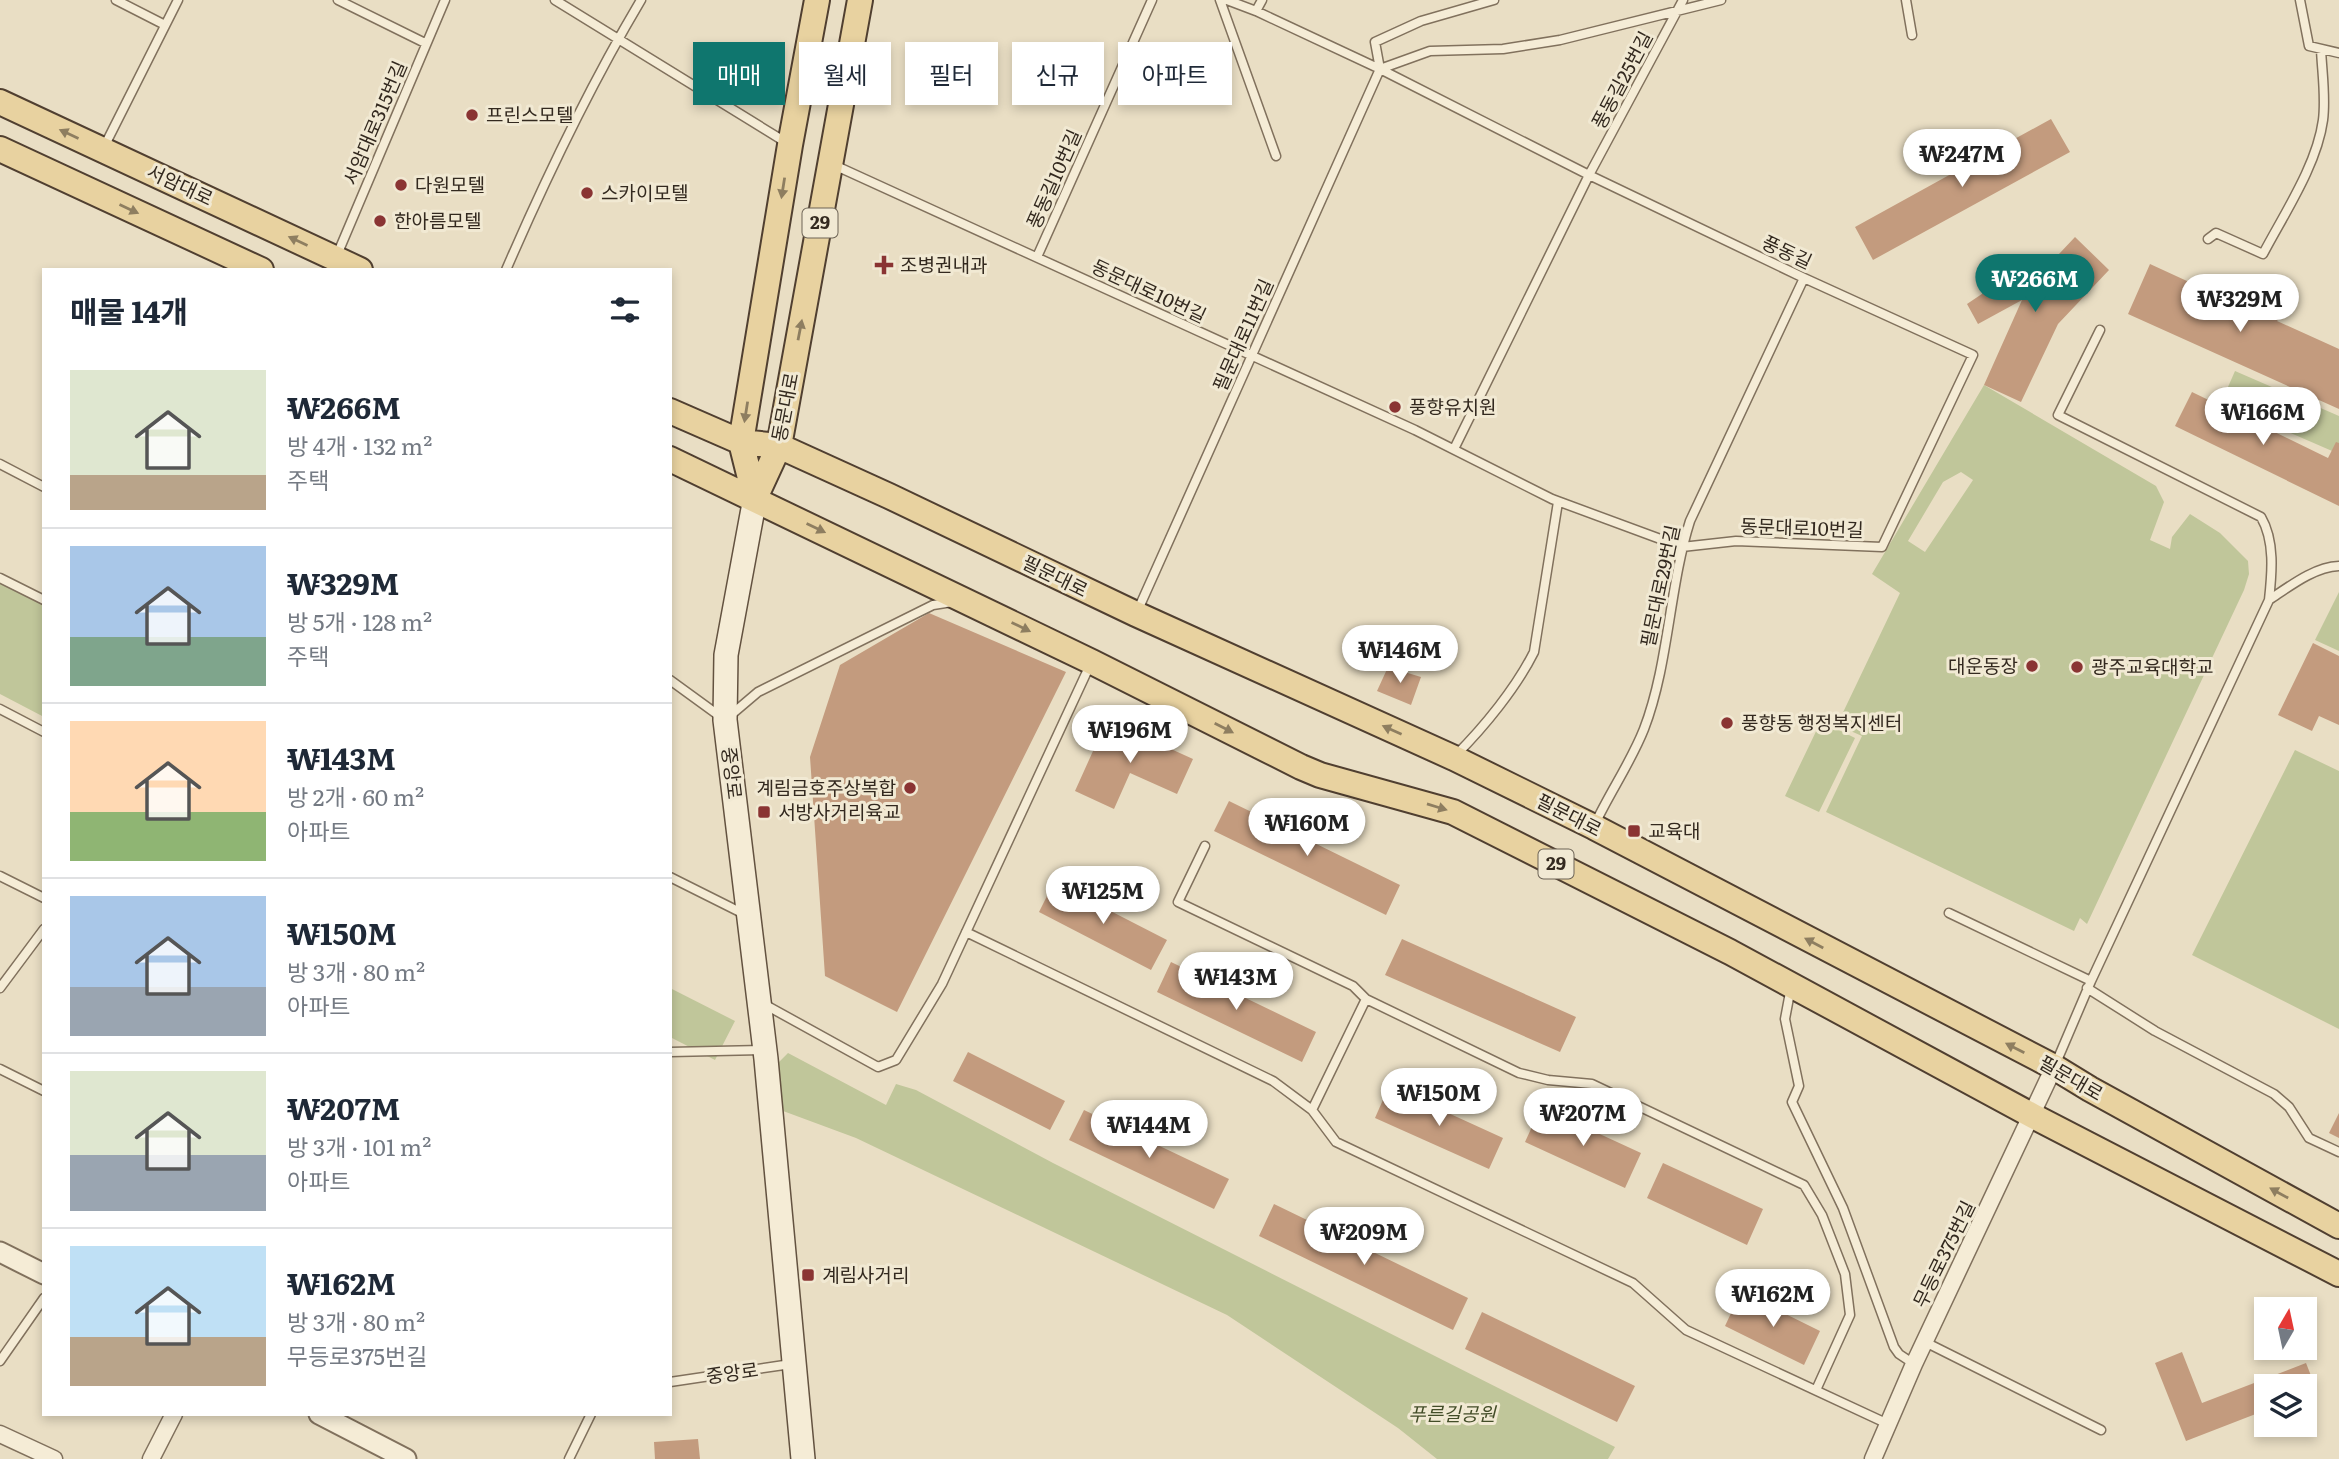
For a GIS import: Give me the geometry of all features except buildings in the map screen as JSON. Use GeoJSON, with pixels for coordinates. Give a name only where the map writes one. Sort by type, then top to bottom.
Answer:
{"type":"FeatureCollection","features":[{"type":"Feature","properties":{"kind":"main road","name":"동문대로"},"geometry":{"type":"LineString","coordinates":[[755,498],[741,442],[817,0]]}},
{"type":"Feature","properties":{"kind":"main road","name":"동문대로"},"geometry":{"type":"LineString","coordinates":[[755,498],[779,446],[860,0]]}},
{"type":"Feature","properties":{"kind":"main road","name":"서암대로"},"geometry":{"type":"LineString","coordinates":[[0,102],[356,268]]}},
{"type":"Feature","properties":{"kind":"main road"},"geometry":{"type":"LineString","coordinates":[[0,149],[257,268]]}},
{"type":"Feature","properties":{"kind":"main road"},"geometry":{"type":"LineString","coordinates":[[672,412],[741,442],[779,446]]}},
{"type":"Feature","properties":{"kind":"main road","name":"필문대로"},"geometry":{"type":"LineString","coordinates":[[779,446],[1136,614],[1454,758],[1594,827],[2054,1068],[2339,1226]]}},
{"type":"Feature","properties":{"kind":"main road"},"geometry":{"type":"LineString","coordinates":[[672,460],[755,498]]}},
{"type":"Feature","properties":{"kind":"main road","name":"29"},"geometry":{"type":"LineString","coordinates":[[755,498],[1320,775],[1453,812],[1792,984],[2033,1116],[2339,1274]]}},
{"type":"Feature","properties":{"kind":"main road","name":"중앙로"},"geometry":{"type":"LineString","coordinates":[[755,498],[726,655],[725,720],[765,1049],[803,1459]]}},
{"type":"Feature","properties":{"kind":"street","name":"무등로375번길"},"geometry":{"type":"LineString","coordinates":[[1873,1459],[1914,1364],[2054,1068]]}},
{"type":"Feature","properties":{"kind":"street"},"geometry":{"type":"LineString","coordinates":[[0,1252],[42,1273]]}},
{"type":"Feature","properties":{"kind":"street"},"geometry":{"type":"LineString","coordinates":[[151,1459],[173,1416]]}},
{"type":"Feature","properties":{"kind":"street"},"geometry":{"type":"LineString","coordinates":[[323,1416],[405,1459]]}},
{"type":"Feature","properties":{"kind":"street"},"geometry":{"type":"LineString","coordinates":[[0,1434],[54,1459]]}},
{"type":"Feature","properties":{"kind":"lane"},"geometry":{"type":"LineString","coordinates":[[116,0],[165,25]]}},
{"type":"Feature","properties":{"kind":"lane"},"geometry":{"type":"LineString","coordinates":[[103,149],[178,0]]}},
{"type":"Feature","properties":{"kind":"lane"},"geometry":{"type":"LineString","coordinates":[[338,0],[425,43]]}},
{"type":"Feature","properties":{"kind":"lane","name":"서암대로315번길"},"geometry":{"type":"LineString","coordinates":[[335,258],[445,0]]}},
{"type":"Feature","properties":{"kind":"lane"},"geometry":{"type":"LineString","coordinates":[[555,0],[790,145]]}},
{"type":"Feature","properties":{"kind":"lane"},"geometry":{"type":"LineString","coordinates":[[507,268],[618,38],[641,0]]}},
{"type":"Feature","properties":{"kind":"lane","name":"풍동길10번길"},"geometry":{"type":"LineString","coordinates":[[1037,257],[1152,0]]}},
{"type":"Feature","properties":{"kind":"lane"},"geometry":{"type":"LineString","coordinates":[[1220,0],[1276,156]]}},
{"type":"Feature","properties":{"kind":"lane","name":"풍동길"},"geometry":{"type":"LineString","coordinates":[[1227,0],[1380,69],[1588,174],[1804,278],[1973,355]]}},
{"type":"Feature","properties":{"kind":"lane"},"geometry":{"type":"LineString","coordinates":[[1256,11],[1262,0]]}},
{"type":"Feature","properties":{"kind":"lane"},"geometry":{"type":"LineString","coordinates":[[1494,0],[1421,21],[1375,42],[1380,69],[1430,51],[1515,47],[1560,40],[1721,0]]}},
{"type":"Feature","properties":{"kind":"lane","name":"풍동길25번길"},"geometry":{"type":"LineString","coordinates":[[1588,174],[1683,0]]}},
{"type":"Feature","properties":{"kind":"lane"},"geometry":{"type":"LineString","coordinates":[[1906,0],[1912,35]]}},
{"type":"Feature","properties":{"kind":"lane"},"geometry":{"type":"LineString","coordinates":[[2300,0],[2309,46],[2339,53]]}},
{"type":"Feature","properties":{"kind":"lane"},"geometry":{"type":"LineString","coordinates":[[2208,239],[2216,233],[2263,254],[2307,169],[2319,139],[2323,118],[2321,49]]}},
{"type":"Feature","properties":{"kind":"lane","name":"필문대로11번길"},"geometry":{"type":"LineString","coordinates":[[1136,614],[1380,69]]}},
{"type":"Feature","properties":{"kind":"lane","name":"동문대로10번길"},"geometry":{"type":"LineString","coordinates":[[831,163],[1454,449],[1558,502],[1682,547],[1736,541],[1882,547],[1973,355]]}},
{"type":"Feature","properties":{"kind":"lane"},"geometry":{"type":"LineString","coordinates":[[1454,449],[1588,174]]}},
{"type":"Feature","properties":{"kind":"lane","name":"필문대로29번길"},"geometry":{"type":"LineString","coordinates":[[1594,827],[1644,729],[1682,547],[1699,499],[1804,278]]}},
{"type":"Feature","properties":{"kind":"lane"},"geometry":{"type":"LineString","coordinates":[[2054,1068],[2089,984],[2269,600],[2272,574],[2266,526],[2261,517],[2058,415],[2100,330]]}},
{"type":"Feature","properties":{"kind":"lane"},"geometry":{"type":"LineString","coordinates":[[0,464],[42,485]]}},
{"type":"Feature","properties":{"kind":"lane"},"geometry":{"type":"LineString","coordinates":[[1454,758],[1525,669],[1534,652],[1558,502]]}},
{"type":"Feature","properties":{"kind":"lane"},"geometry":{"type":"LineString","coordinates":[[2269,600],[2294,582],[2329,567],[2339,566]]}},
{"type":"Feature","properties":{"kind":"lane"},"geometry":{"type":"LineString","coordinates":[[0,578],[42,599]]}},
{"type":"Feature","properties":{"kind":"lane"},"geometry":{"type":"LineString","coordinates":[[672,681],[725,720],[758,692],[795,673],[933,605],[965,600]]}},
{"type":"Feature","properties":{"kind":"lane"},"geometry":{"type":"LineString","coordinates":[[760,1002],[878,1067],[896,1060],[942,984],[1092,662]]}},
{"type":"Feature","properties":{"kind":"lane"},"geometry":{"type":"LineString","coordinates":[[0,709],[42,731]]}},
{"type":"Feature","properties":{"kind":"lane"},"geometry":{"type":"LineString","coordinates":[[1205,846],[1178,902],[1353,986],[1366,999],[1519,1073],[1548,1080],[1592,1084],[1804,1185],[1822,1214],[1845,1274],[1850,1315],[1816,1390]]}},
{"type":"Feature","properties":{"kind":"lane"},"geometry":{"type":"LineString","coordinates":[[0,876],[42,897]]}},
{"type":"Feature","properties":{"kind":"lane"},"geometry":{"type":"LineString","coordinates":[[672,878],[750,917]]}},
{"type":"Feature","properties":{"kind":"lane"},"geometry":{"type":"LineString","coordinates":[[1949,913],[2089,984],[2155,1031],[2274,1094],[2284,1101],[2309,1138],[2339,1152]]}},
{"type":"Feature","properties":{"kind":"lane"},"geometry":{"type":"LineString","coordinates":[[966,932],[1273,1081],[1312,1110],[1336,1142],[1633,1283],[1686,1330],[1888,1424]]}},
{"type":"Feature","properties":{"kind":"lane"},"geometry":{"type":"LineString","coordinates":[[0,988],[40,939]]}},
{"type":"Feature","properties":{"kind":"lane"},"geometry":{"type":"LineString","coordinates":[[1792,984],[1785,1020],[1799,1086],[1793,1102],[1843,1208],[1894,1347],[1914,1364]]}},
{"type":"Feature","properties":{"kind":"lane"},"geometry":{"type":"LineString","coordinates":[[1312,1110],[1366,999]]}},
{"type":"Feature","properties":{"kind":"lane"},"geometry":{"type":"LineString","coordinates":[[672,1052],[765,1049]]}},
{"type":"Feature","properties":{"kind":"lane"},"geometry":{"type":"LineString","coordinates":[[0,1069],[42,1090]]}},
{"type":"Feature","properties":{"kind":"lane"},"geometry":{"type":"LineString","coordinates":[[0,1361],[42,1301]]}},
{"type":"Feature","properties":{"kind":"lane"},"geometry":{"type":"LineString","coordinates":[[1925,1342],[2101,1430]]}},
{"type":"Feature","properties":{"kind":"lane","name":"중앙로"},"geometry":{"type":"LineString","coordinates":[[672,1382],[794,1363]]}},
{"type":"Feature","properties":{"kind":"lane"},"geometry":{"type":"LineString","coordinates":[[569,1459],[591,1416]]}},
{"type":"Feature","properties":{"kind":"green space"},"geometry":{"type":"Polygon","coordinates":[[[2235,371],[2339,416],[2339,454],[2221,403],[2235,371]]]}},
{"type":"Feature","properties":{"kind":"green space","name":"대운동장"},"geometry":{"type":"Polygon","coordinates":[[[1984,385],[2156,486],[2164,502],[2150,540],[2170,549],[2172,537],[2190,514],[2220,533],[2248,561],[2249,574],[2244,590],[2087,924],[2080,918],[2074,931],[1826,812],[1862,736],[1837,725],[1900,593],[1872,574],[1984,385]],[[1961,472],[1943,482],[1908,541],[1925,552],[1973,480],[1961,472]]]}},
{"type":"Feature","properties":{"kind":"green space"},"geometry":{"type":"Polygon","coordinates":[[[0,583],[42,604],[42,716],[0,694],[0,583]]]}},
{"type":"Feature","properties":{"kind":"green space"},"geometry":{"type":"Polygon","coordinates":[[[2339,592],[2339,651],[2315,640],[2339,592]]]}},
{"type":"Feature","properties":{"kind":"green space"},"geometry":{"type":"Polygon","coordinates":[[[1821,721],[1855,738],[1819,812],[1785,796],[1821,721]]]}},
{"type":"Feature","properties":{"kind":"green space"},"geometry":{"type":"Polygon","coordinates":[[[2295,750],[2339,771],[2339,1029],[2192,955],[2295,750]]]}},
{"type":"Feature","properties":{"kind":"green space"},"geometry":{"type":"Polygon","coordinates":[[[672,989],[735,1021],[715,1060],[672,1038],[672,989]]]}},
{"type":"Feature","properties":{"kind":"green space","name":"푸른길공원"},"geometry":{"type":"Polygon","coordinates":[[[788,1053],[886,1105],[896,1084],[916,1090],[1053,1163],[1615,1447],[1608,1459],[1437,1459],[1398,1428],[1227,1315],[856,1138],[775,1108],[777,1064],[788,1053]]]}},
{"type":"Feature","properties":{"kind":"place","name":"프린스모텔"},"geometry":{"type":"Point","coordinates":[472,115]}},
{"type":"Feature","properties":{"kind":"place","name":"다원모텔"},"geometry":{"type":"Point","coordinates":[401,185]}},
{"type":"Feature","properties":{"kind":"place","name":"스카이모텔"},"geometry":{"type":"Point","coordinates":[587,193]}},
{"type":"Feature","properties":{"kind":"place","name":"한아름모텔"},"geometry":{"type":"Point","coordinates":[380,221]}},
{"type":"Feature","properties":{"kind":"place","name":"조병권내과"},"geometry":{"type":"Point","coordinates":[884,265]}},
{"type":"Feature","properties":{"kind":"place","name":"풍향유치원"},"geometry":{"type":"Point","coordinates":[1395,407]}},
{"type":"Feature","properties":{"kind":"place","name":"대운동장"},"geometry":{"type":"Point","coordinates":[2032,666]}},
{"type":"Feature","properties":{"kind":"place","name":"광주교육대학교"},"geometry":{"type":"Point","coordinates":[2077,667]}},
{"type":"Feature","properties":{"kind":"place","name":"풍향동 행정복지센터"},"geometry":{"type":"Point","coordinates":[1727,723]}},
{"type":"Feature","properties":{"kind":"place","name":"계림금호주상복합"},"geometry":{"type":"Point","coordinates":[910,788]}},
{"type":"Feature","properties":{"kind":"place","name":"서방사거리육교"},"geometry":{"type":"Point","coordinates":[764,812]}},
{"type":"Feature","properties":{"kind":"place","name":"교육대"},"geometry":{"type":"Point","coordinates":[1634,831]}},
{"type":"Feature","properties":{"kind":"place","name":"계림사거리"},"geometry":{"type":"Point","coordinates":[808,1275]}}]}
